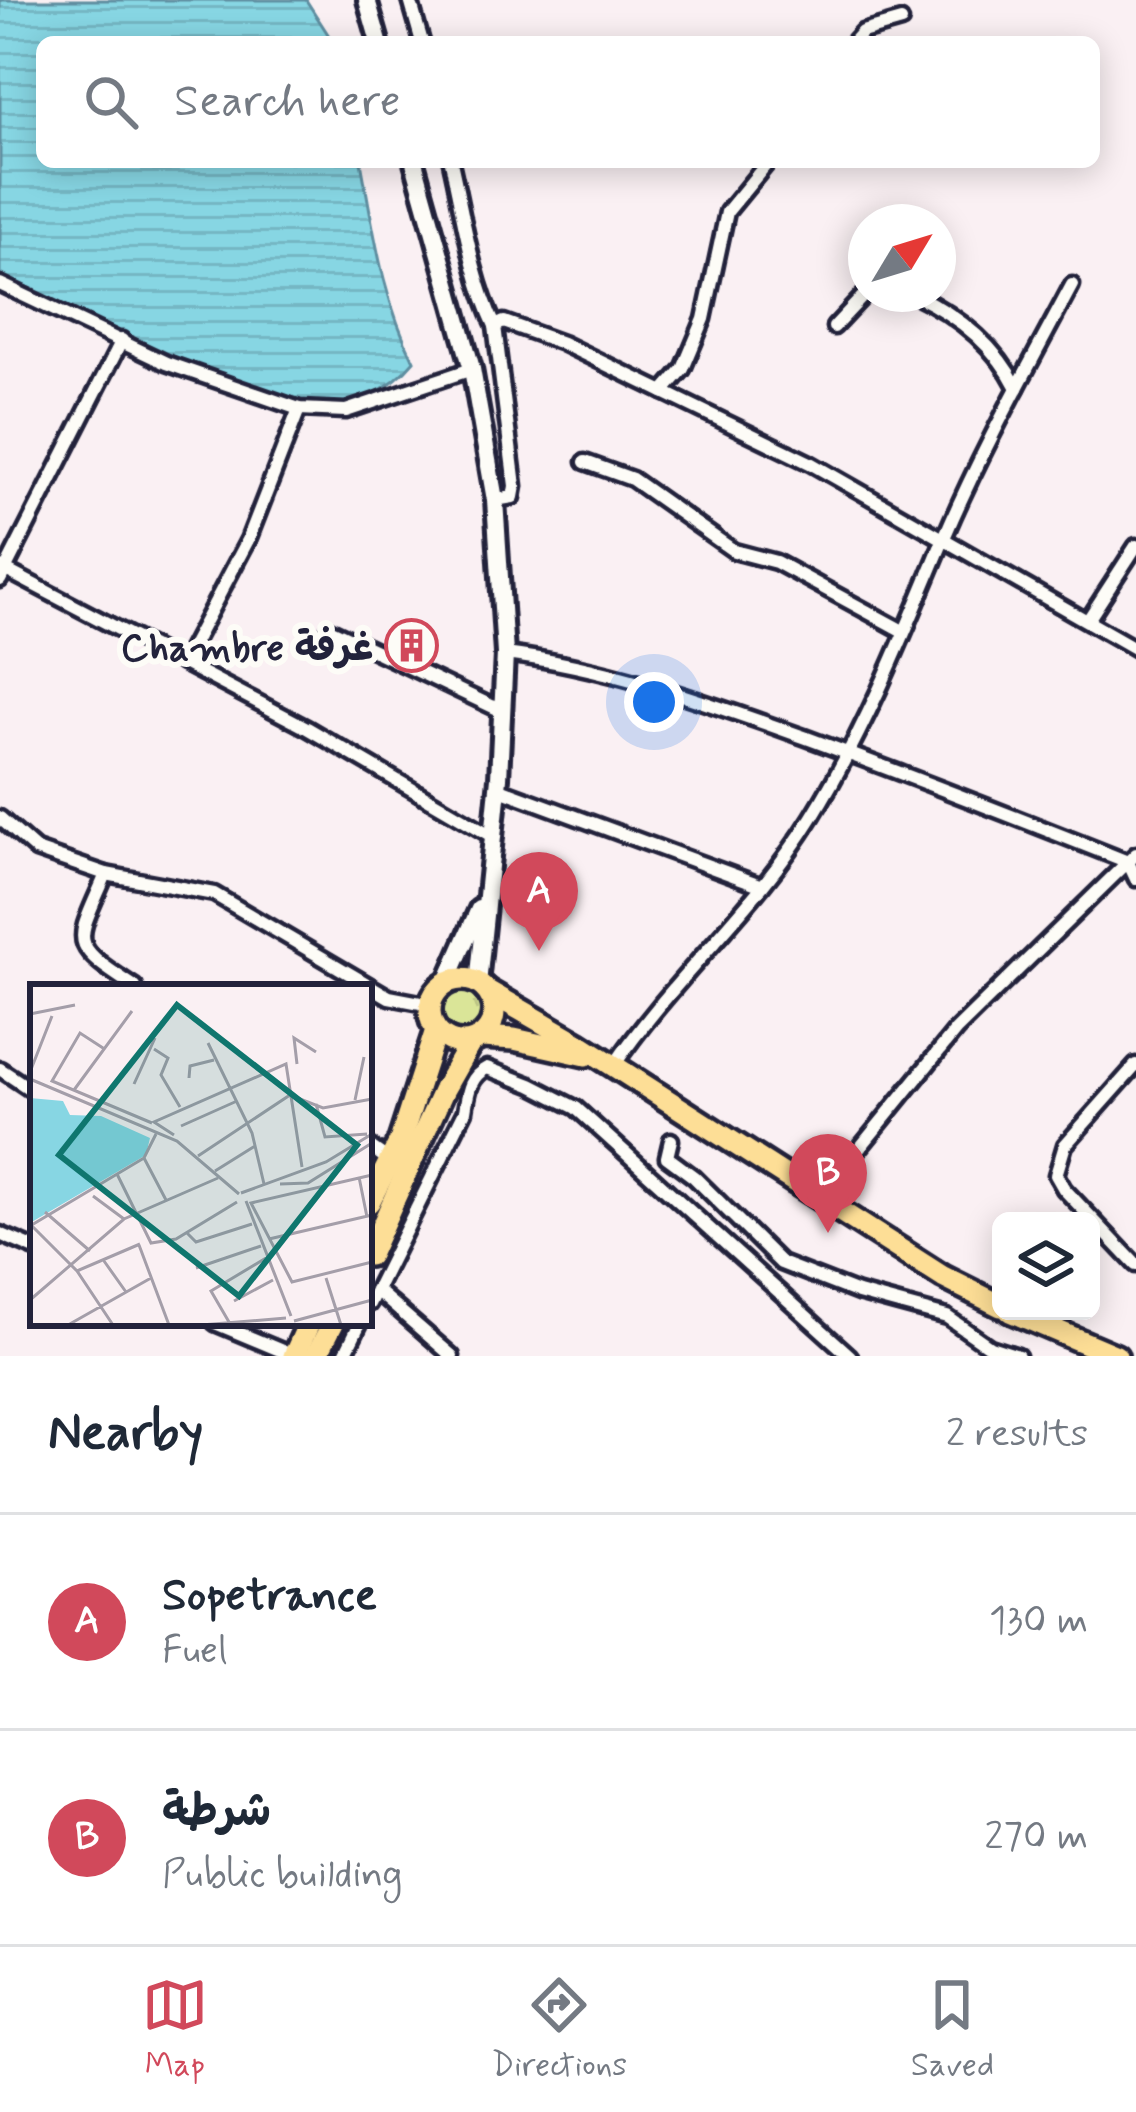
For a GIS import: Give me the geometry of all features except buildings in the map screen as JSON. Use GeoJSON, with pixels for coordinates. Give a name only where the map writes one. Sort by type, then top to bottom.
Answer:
{"type":"FeatureCollection","features":[{"type":"Feature","properties":{"kind":"highway"},"geometry":{"type":"LineString","coordinates":[[372,1196],[423,1079],[436,1030],[431,1005],[446,984],[462,980],[482,987],[606,1063],[943,1277],[992,1302]]}},
{"type":"Feature","properties":{"kind":"highway"},"geometry":{"type":"LineString","coordinates":[[372,1248],[444,1088],[494,1020],[494,1009],[482,987]]}},
{"type":"Feature","properties":{"kind":"highway"},"geometry":{"type":"LineString","coordinates":[[436,1030],[451,1041],[514,1039],[606,1063]]}},
{"type":"Feature","properties":{"kind":"highway"},"geometry":{"type":"LineString","coordinates":[[1031,1320],[1116,1356]]}},
{"type":"Feature","properties":{"kind":"highway"},"geometry":{"type":"LineString","coordinates":[[294,1356],[308,1326]]}},
{"type":"Feature","properties":{"kind":"highway"},"geometry":{"type":"LineString","coordinates":[[316,1356],[331,1326]]}},
{"type":"Feature","properties":{"kind":"main road"},"geometry":{"type":"LineString","coordinates":[[367,0],[377,36]]}},
{"type":"Feature","properties":{"kind":"main road"},"geometry":{"type":"LineString","coordinates":[[416,168],[472,369],[495,500],[505,654],[484,898],[482,987]]}},
{"type":"Feature","properties":{"kind":"main road"},"geometry":{"type":"LineString","coordinates":[[446,984],[484,898]]}},
{"type":"Feature","properties":{"kind":"street"},"geometry":{"type":"LineString","coordinates":[[410,0],[420,36]]}},
{"type":"Feature","properties":{"kind":"street"},"geometry":{"type":"LineString","coordinates":[[858,36],[901,21]]}},
{"type":"Feature","properties":{"kind":"street"},"geometry":{"type":"LineString","coordinates":[[452,168],[474,278],[495,326],[515,486],[513,497],[495,500]]}},
{"type":"Feature","properties":{"kind":"street"},"geometry":{"type":"LineString","coordinates":[[664,392],[683,369],[704,319],[727,212],[763,168]]}},
{"type":"Feature","properties":{"kind":"street"},"geometry":{"type":"LineString","coordinates":[[0,284],[166,363],[299,409],[346,411],[472,369]]}},
{"type":"Feature","properties":{"kind":"street"},"geometry":{"type":"LineString","coordinates":[[606,1063],[809,821],[846,753],[1017,388],[1072,285]]}},
{"type":"Feature","properties":{"kind":"street"},"geometry":{"type":"LineString","coordinates":[[834,326],[848,311]]}},
{"type":"Feature","properties":{"kind":"street"},"geometry":{"type":"LineString","coordinates":[[948,312],[1003,360],[1017,388]]}},
{"type":"Feature","properties":{"kind":"street"},"geometry":{"type":"LineString","coordinates":[[495,326],[504,322],[562,343],[811,464],[1136,649]]}},
{"type":"Feature","properties":{"kind":"street"},"geometry":{"type":"LineString","coordinates":[[122,340],[2,572],[307,728],[492,836]]}},
{"type":"Feature","properties":{"kind":"street"},"geometry":{"type":"LineString","coordinates":[[183,663],[248,540],[299,409]]}},
{"type":"Feature","properties":{"kind":"street"},"geometry":{"type":"LineString","coordinates":[[585,462],[632,479],[734,551],[776,562],[903,631]]}},
{"type":"Feature","properties":{"kind":"street"},"geometry":{"type":"LineString","coordinates":[[1088,620],[1136,546]]}},
{"type":"Feature","properties":{"kind":"street"},"geometry":{"type":"LineString","coordinates":[[329,629],[502,712]]}},
{"type":"Feature","properties":{"kind":"street"},"geometry":{"type":"LineString","coordinates":[[505,654],[658,685],[1132,858]]}},
{"type":"Feature","properties":{"kind":"street"},"geometry":{"type":"LineString","coordinates":[[497,788],[760,885]]}},
{"type":"Feature","properties":{"kind":"street"},"geometry":{"type":"LineString","coordinates":[[0,818],[36,850],[106,874],[214,894],[367,984]]}},
{"type":"Feature","properties":{"kind":"street"},"geometry":{"type":"LineString","coordinates":[[1132,858],[1136,879]]}},
{"type":"Feature","properties":{"kind":"street"},"geometry":{"type":"LineString","coordinates":[[819,1198],[956,1030],[1132,858]]}},
{"type":"Feature","properties":{"kind":"street"},"geometry":{"type":"LineString","coordinates":[[106,874],[80,935],[82,948],[130,984]]}},
{"type":"Feature","properties":{"kind":"street"},"geometry":{"type":"LineString","coordinates":[[372,987],[389,997],[431,1005]]}},
{"type":"Feature","properties":{"kind":"street"},"geometry":{"type":"LineString","coordinates":[[1136,1065],[1065,1145],[1056,1175],[1136,1265]]}},
{"type":"Feature","properties":{"kind":"street"},"geometry":{"type":"LineString","coordinates":[[0,1069],[30,1089]]}},
{"type":"Feature","properties":{"kind":"street"},"geometry":{"type":"LineString","coordinates":[[452,1356],[372,1297],[465,1111],[470,1084],[476,1073],[487,1069],[576,1108],[850,1356]]}},
{"type":"Feature","properties":{"kind":"street"},"geometry":{"type":"LineString","coordinates":[[671,1140],[667,1156],[673,1163],[781,1263],[858,1293],[947,1318],[989,1347],[1018,1356]]}},
{"type":"Feature","properties":{"kind":"street"},"geometry":{"type":"LineString","coordinates":[[372,1148],[390,1161]]}},
{"type":"Feature","properties":{"kind":"street"},"geometry":{"type":"LineString","coordinates":[[0,1234],[30,1247]]}},
{"type":"Feature","properties":{"kind":"street"},"geometry":{"type":"LineString","coordinates":[[222,1326],[294,1356]]}},
{"type":"Feature","properties":{"kind":"street"},"geometry":{"type":"LineString","coordinates":[[344,1356],[359,1326]]}},
{"type":"Feature","properties":{"kind":"green space"},"geometry":{"type":"Polygon","coordinates":[[[461,987],[479,994],[486,1012],[479,1030],[461,1037],[443,1030],[436,1012],[443,994],[461,987]]]}},
{"type":"Feature","properties":{"kind":"water"},"geometry":{"type":"Polygon","coordinates":[[[0,0],[306,0],[329,36],[36,36],[36,168],[362,168],[387,289],[414,361],[383,388],[358,401],[331,407],[300,406],[234,383],[0,278],[0,0]]]}},
{"type":"Feature","properties":{"kind":"place","name":"Chambre غرفة"},"geometry":{"type":"Point","coordinates":[412,646]}},
{"type":"Feature","properties":{"kind":"place","name":"Sopetrance"},"geometry":{"type":"Point","coordinates":[539,951]}},
{"type":"Feature","properties":{"kind":"place","name":"شرطة"},"geometry":{"type":"Point","coordinates":[828,1233]}}]}
